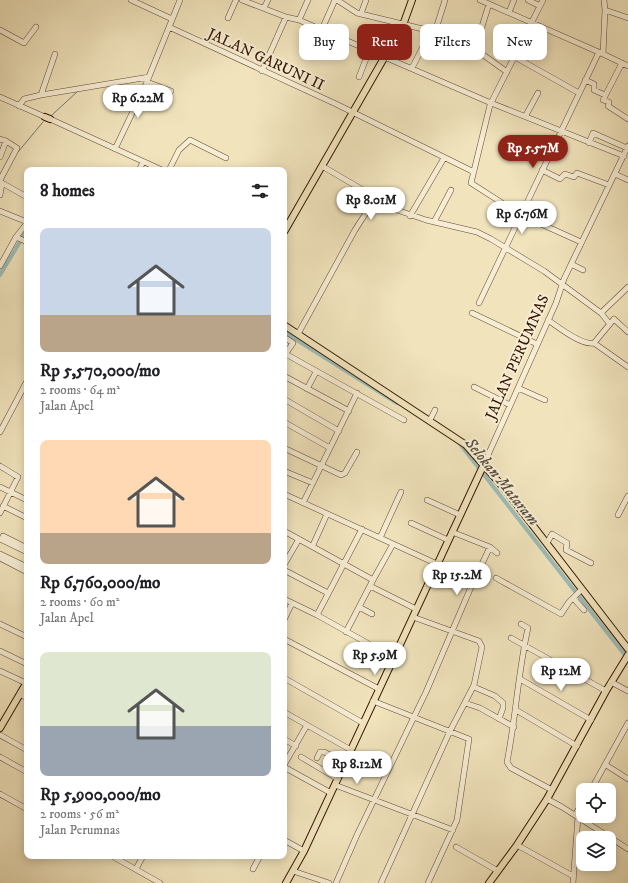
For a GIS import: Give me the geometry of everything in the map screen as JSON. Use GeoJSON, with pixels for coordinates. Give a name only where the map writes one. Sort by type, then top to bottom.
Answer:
{"type":"FeatureCollection","features":[{"type":"Feature","properties":{"kind":"main road"},"geometry":{"type":"LineString","coordinates":[[402,24],[412,0]]}},
{"type":"Feature","properties":{"kind":"main road"},"geometry":{"type":"LineString","coordinates":[[287,222],[322,166],[381,60]]}},
{"type":"Feature","properties":{"kind":"main road"},"geometry":{"type":"LineString","coordinates":[[287,328],[294,336],[430,420],[466,445],[547,543],[580,590],[628,649]]}},
{"type":"Feature","properties":{"kind":"main road","name":"JALAN PERUMNAS"},"geometry":{"type":"LineString","coordinates":[[286,883],[304,851],[483,466]]}},
{"type":"Feature","properties":{"kind":"main road"},"geometry":{"type":"LineString","coordinates":[[488,883],[517,845],[547,799],[611,682],[628,655]]}},
{"type":"Feature","properties":{"kind":"main road"},"geometry":{"type":"LineString","coordinates":[[0,728],[24,687]]}},
{"type":"Feature","properties":{"kind":"street"},"geometry":{"type":"LineString","coordinates":[[132,0],[172,19]]}},
{"type":"Feature","properties":{"kind":"street"},"geometry":{"type":"LineString","coordinates":[[115,149],[148,79],[180,0]]}},
{"type":"Feature","properties":{"kind":"street"},"geometry":{"type":"LineString","coordinates":[[228,18],[236,0]]}},
{"type":"Feature","properties":{"kind":"street"},"geometry":{"type":"LineString","coordinates":[[242,0],[286,17],[310,24]]}},
{"type":"Feature","properties":{"kind":"street"},"geometry":{"type":"LineString","coordinates":[[264,8],[268,0]]}},
{"type":"Feature","properties":{"kind":"street"},"geometry":{"type":"LineString","coordinates":[[300,20],[308,0]]}},
{"type":"Feature","properties":{"kind":"street"},"geometry":{"type":"LineString","coordinates":[[324,24],[336,0],[361,14],[398,24]]}},
{"type":"Feature","properties":{"kind":"street"},"geometry":{"type":"LineString","coordinates":[[361,14],[366,0]]}},
{"type":"Feature","properties":{"kind":"street"},"geometry":{"type":"LineString","coordinates":[[436,24],[446,0]]}},
{"type":"Feature","properties":{"kind":"street"},"geometry":{"type":"LineString","coordinates":[[480,0],[628,66]]}},
{"type":"Feature","properties":{"kind":"street"},"geometry":{"type":"LineString","coordinates":[[509,12],[514,0]]}},
{"type":"Feature","properties":{"kind":"street"},"geometry":{"type":"LineString","coordinates":[[528,0],[540,6]]}},
{"type":"Feature","properties":{"kind":"street"},"geometry":{"type":"LineString","coordinates":[[533,23],[543,0]]}},
{"type":"Feature","properties":{"kind":"street"},"geometry":{"type":"LineString","coordinates":[[479,304],[585,80],[601,53],[605,10],[604,0]]}},
{"type":"Feature","properties":{"kind":"street"},"geometry":{"type":"LineString","coordinates":[[483,24],[489,4]]}},
{"type":"Feature","properties":{"kind":"street"},"geometry":{"type":"LineString","coordinates":[[605,10],[628,18]]}},
{"type":"Feature","properties":{"kind":"street"},"geometry":{"type":"LineString","coordinates":[[262,71],[286,17]]}},
{"type":"Feature","properties":{"kind":"street"},"geometry":{"type":"LineString","coordinates":[[0,30],[24,43],[36,27]]}},
{"type":"Feature","properties":{"kind":"street","name":"JALAN GARUNI II"},"geometry":{"type":"LineString","coordinates":[[169,27],[474,172]]}},
{"type":"Feature","properties":{"kind":"street"},"geometry":{"type":"LineString","coordinates":[[41,95],[55,54]]}},
{"type":"Feature","properties":{"kind":"street"},"geometry":{"type":"LineString","coordinates":[[412,68],[420,54]]}},
{"type":"Feature","properties":{"kind":"street"},"geometry":{"type":"LineString","coordinates":[[485,56],[507,72]]}},
{"type":"Feature","properties":{"kind":"street"},"geometry":{"type":"LineString","coordinates":[[359,77],[366,60]]}},
{"type":"Feature","properties":{"kind":"street"},"geometry":{"type":"LineString","coordinates":[[395,60],[491,103],[526,115],[589,143],[624,156]]}},
{"type":"Feature","properties":{"kind":"street"},"geometry":{"type":"LineString","coordinates":[[513,60],[491,103],[471,183],[521,215],[582,242]]}},
{"type":"Feature","properties":{"kind":"street"},"geometry":{"type":"LineString","coordinates":[[520,60],[579,93]]}},
{"type":"Feature","properties":{"kind":"street"},"geometry":{"type":"LineString","coordinates":[[622,63],[603,100],[609,102],[608,106],[628,119]]}},
{"type":"Feature","properties":{"kind":"street"},"geometry":{"type":"LineString","coordinates":[[19,106],[22,100],[41,95],[148,79],[171,91]]}},
{"type":"Feature","properties":{"kind":"street"},"geometry":{"type":"LineString","coordinates":[[585,80],[594,84],[594,90],[605,95]]}},
{"type":"Feature","properties":{"kind":"street"},"geometry":{"type":"LineString","coordinates":[[526,115],[538,93]]}},
{"type":"Feature","properties":{"kind":"street"},"geometry":{"type":"LineString","coordinates":[[0,97],[155,167]]}},
{"type":"Feature","properties":{"kind":"street"},"geometry":{"type":"LineString","coordinates":[[589,143],[593,133],[628,147]]}},
{"type":"Feature","properties":{"kind":"street"},"geometry":{"type":"LineString","coordinates":[[0,139],[18,148],[1,182],[0,195]]}},
{"type":"Feature","properties":{"kind":"street"},"geometry":{"type":"LineString","coordinates":[[170,167],[179,150],[190,140],[226,158]]}},
{"type":"Feature","properties":{"kind":"street"},"geometry":{"type":"LineString","coordinates":[[0,157],[6,141]]}},
{"type":"Feature","properties":{"kind":"street"},"geometry":{"type":"LineString","coordinates":[[522,146],[526,148],[529,146],[549,155]]}},
{"type":"Feature","properties":{"kind":"street","name":"JALAN PERUMNAS"},"geometry":{"type":"LineString","coordinates":[[483,466],[563,286],[571,264],[628,147]]}},
{"type":"Feature","properties":{"kind":"street"},"geometry":{"type":"LineString","coordinates":[[410,216],[444,158]]}},
{"type":"Feature","properties":{"kind":"street"},"geometry":{"type":"LineString","coordinates":[[141,167],[144,162]]}},
{"type":"Feature","properties":{"kind":"street"},"geometry":{"type":"LineString","coordinates":[[322,166],[375,199],[410,216],[477,232],[544,271],[601,313],[609,323]]}},
{"type":"Feature","properties":{"kind":"street"},"geometry":{"type":"LineString","coordinates":[[542,170],[560,179],[565,174],[574,177],[577,174],[609,185]]}},
{"type":"Feature","properties":{"kind":"street"},"geometry":{"type":"LineString","coordinates":[[615,174],[628,180]]}},
{"type":"Feature","properties":{"kind":"street"},"geometry":{"type":"LineString","coordinates":[[1,182],[24,195]]}},
{"type":"Feature","properties":{"kind":"street"},"geometry":{"type":"LineString","coordinates":[[434,222],[451,190]]}},
{"type":"Feature","properties":{"kind":"street"},"geometry":{"type":"LineString","coordinates":[[287,351],[355,230],[375,199]]}},
{"type":"Feature","properties":{"kind":"street"},"geometry":{"type":"LineString","coordinates":[[0,211],[24,221]]}},
{"type":"Feature","properties":{"kind":"street"},"geometry":{"type":"LineString","coordinates":[[0,266],[24,226]]}},
{"type":"Feature","properties":{"kind":"street"},"geometry":{"type":"LineString","coordinates":[[17,237],[24,240]]}},
{"type":"Feature","properties":{"kind":"street"},"geometry":{"type":"LineString","coordinates":[[571,264],[583,270]]}},
{"type":"Feature","properties":{"kind":"street"},"geometry":{"type":"LineString","coordinates":[[601,313],[628,288]]}},
{"type":"Feature","properties":{"kind":"street"},"geometry":{"type":"LineString","coordinates":[[472,313],[537,344]]}},
{"type":"Feature","properties":{"kind":"street"},"geometry":{"type":"LineString","coordinates":[[548,320],[582,341],[590,344],[594,343],[628,367]]}},
{"type":"Feature","properties":{"kind":"street"},"geometry":{"type":"LineString","coordinates":[[594,343],[612,320],[616,320],[627,330]]}},
{"type":"Feature","properties":{"kind":"street"},"geometry":{"type":"LineString","coordinates":[[287,337],[294,336]]}},
{"type":"Feature","properties":{"kind":"street"},"geometry":{"type":"LineString","coordinates":[[287,357],[357,393],[404,420]]}},
{"type":"Feature","properties":{"kind":"street"},"geometry":{"type":"LineString","coordinates":[[307,389],[316,372]]}},
{"type":"Feature","properties":{"kind":"street"},"geometry":{"type":"LineString","coordinates":[[287,378],[349,411]]}},
{"type":"Feature","properties":{"kind":"street"},"geometry":{"type":"LineString","coordinates":[[0,432],[24,387]]}},
{"type":"Feature","properties":{"kind":"street"},"geometry":{"type":"LineString","coordinates":[[474,387],[510,405]]}},
{"type":"Feature","properties":{"kind":"street"},"geometry":{"type":"LineString","coordinates":[[518,388],[545,400]]}},
{"type":"Feature","properties":{"kind":"street"},"geometry":{"type":"LineString","coordinates":[[303,503],[357,393]]}},
{"type":"Feature","properties":{"kind":"street"},"geometry":{"type":"LineString","coordinates":[[287,401],[339,431]]}},
{"type":"Feature","properties":{"kind":"street"},"geometry":{"type":"LineString","coordinates":[[430,420],[435,410]]}},
{"type":"Feature","properties":{"kind":"street"},"geometry":{"type":"LineString","coordinates":[[287,424],[330,448]]}},
{"type":"Feature","properties":{"kind":"street"},"geometry":{"type":"LineString","coordinates":[[287,449],[343,475],[357,452]]}},
{"type":"Feature","properties":{"kind":"street"},"geometry":{"type":"LineString","coordinates":[[0,466],[18,477],[0,513]]}},
{"type":"Feature","properties":{"kind":"street"},"geometry":{"type":"LineString","coordinates":[[287,472],[313,483]]}},
{"type":"Feature","properties":{"kind":"street"},"geometry":{"type":"LineString","coordinates":[[0,487],[24,499]]}},
{"type":"Feature","properties":{"kind":"street"},"geometry":{"type":"LineString","coordinates":[[380,538],[401,492]]}},
{"type":"Feature","properties":{"kind":"street"},"geometry":{"type":"LineString","coordinates":[[618,515],[628,496]]}},
{"type":"Feature","properties":{"kind":"street"},"geometry":{"type":"LineString","coordinates":[[287,497],[362,529],[437,564]]}},
{"type":"Feature","properties":{"kind":"street"},"geometry":{"type":"LineString","coordinates":[[427,500],[460,515]]}},
{"type":"Feature","properties":{"kind":"street"},"geometry":{"type":"LineString","coordinates":[[3,506],[24,516]]}},
{"type":"Feature","properties":{"kind":"street"},"geometry":{"type":"LineString","coordinates":[[313,545],[327,514]]}},
{"type":"Feature","properties":{"kind":"street"},"geometry":{"type":"LineString","coordinates":[[411,523],[448,540]]}},
{"type":"Feature","properties":{"kind":"street"},"geometry":{"type":"LineString","coordinates":[[317,615],[362,529]]}},
{"type":"Feature","properties":{"kind":"street"},"geometry":{"type":"LineString","coordinates":[[452,532],[490,547],[497,553]]}},
{"type":"Feature","properties":{"kind":"street"},"geometry":{"type":"LineString","coordinates":[[287,533],[345,562],[373,580]]}},
{"type":"Feature","properties":{"kind":"street"},"geometry":{"type":"LineString","coordinates":[[547,543],[552,534],[567,543],[566,550],[591,563]]}},
{"type":"Feature","properties":{"kind":"street"},"geometry":{"type":"LineString","coordinates":[[0,535],[24,547]]}},
{"type":"Feature","properties":{"kind":"street"},"geometry":{"type":"LineString","coordinates":[[0,539],[24,551]]}},
{"type":"Feature","properties":{"kind":"street"},"geometry":{"type":"LineString","coordinates":[[287,560],[299,539]]}},
{"type":"Feature","properties":{"kind":"street"},"geometry":{"type":"LineString","coordinates":[[346,632],[393,544]]}},
{"type":"Feature","properties":{"kind":"street"},"geometry":{"type":"LineString","coordinates":[[336,883],[373,801],[414,717],[490,547]]}},
{"type":"Feature","properties":{"kind":"street"},"geometry":{"type":"LineString","coordinates":[[0,554],[24,566]]}},
{"type":"Feature","properties":{"kind":"street"},"geometry":{"type":"LineString","coordinates":[[0,558],[24,570]]}},
{"type":"Feature","properties":{"kind":"street"},"geometry":{"type":"LineString","coordinates":[[287,572],[328,593]]}},
{"type":"Feature","properties":{"kind":"street"},"geometry":{"type":"LineString","coordinates":[[496,578],[561,614],[580,590]]}},
{"type":"Feature","properties":{"kind":"street"},"geometry":{"type":"LineString","coordinates":[[370,586],[416,609]]}},
{"type":"Feature","properties":{"kind":"street"},"geometry":{"type":"LineString","coordinates":[[573,597],[584,610]]}},
{"type":"Feature","properties":{"kind":"street"},"geometry":{"type":"LineString","coordinates":[[287,600],[317,615],[394,658]]}},
{"type":"Feature","properties":{"kind":"street"},"geometry":{"type":"LineString","coordinates":[[287,614],[292,603]]}},
{"type":"Feature","properties":{"kind":"street"},"geometry":{"type":"LineString","coordinates":[[359,607],[372,614]]}},
{"type":"Feature","properties":{"kind":"street"},"geometry":{"type":"LineString","coordinates":[[381,883],[450,730],[474,687],[482,647],[481,643],[452,630],[413,617]]}},
{"type":"Feature","properties":{"kind":"street"},"geometry":{"type":"LineString","coordinates":[[0,624],[24,636]]}},
{"type":"Feature","properties":{"kind":"street"},"geometry":{"type":"LineString","coordinates":[[521,624],[528,628],[524,644],[508,765],[552,790]]}},
{"type":"Feature","properties":{"kind":"street"},"geometry":{"type":"LineString","coordinates":[[511,638],[606,691]]}},
{"type":"Feature","properties":{"kind":"street"},"geometry":{"type":"LineString","coordinates":[[287,641],[379,689]]}},
{"type":"Feature","properties":{"kind":"street"},"geometry":{"type":"LineString","coordinates":[[0,651],[24,663]]}},
{"type":"Feature","properties":{"kind":"street"},"geometry":{"type":"LineString","coordinates":[[0,671],[24,682]]}},
{"type":"Feature","properties":{"kind":"street"},"geometry":{"type":"LineString","coordinates":[[520,679],[591,720]]}},
{"type":"Feature","properties":{"kind":"street"},"geometry":{"type":"LineString","coordinates":[[287,680],[363,723]]}},
{"type":"Feature","properties":{"kind":"street"},"geometry":{"type":"LineString","coordinates":[[611,682],[628,692]]}},
{"type":"Feature","properties":{"kind":"street"},"geometry":{"type":"LineString","coordinates":[[474,687],[495,696],[503,703],[503,708],[499,719]]}},
{"type":"Feature","properties":{"kind":"street"},"geometry":{"type":"LineString","coordinates":[[20,694],[24,696]]}},
{"type":"Feature","properties":{"kind":"street"},"geometry":{"type":"LineString","coordinates":[[373,702],[468,737],[469,742],[460,808],[453,830],[428,883]]}},
{"type":"Feature","properties":{"kind":"street"},"geometry":{"type":"LineString","coordinates":[[466,703],[480,708],[514,727]]}},
{"type":"Feature","properties":{"kind":"street"},"geometry":{"type":"LineString","coordinates":[[516,710],[577,746]]}},
{"type":"Feature","properties":{"kind":"street"},"geometry":{"type":"LineString","coordinates":[[287,714],[351,750]]}},
{"type":"Feature","properties":{"kind":"street"},"geometry":{"type":"LineString","coordinates":[[595,783],[626,731],[628,724]]}},
{"type":"Feature","properties":{"kind":"street"},"geometry":{"type":"LineString","coordinates":[[287,761],[307,725]]}},
{"type":"Feature","properties":{"kind":"street"},"geometry":{"type":"LineString","coordinates":[[0,735],[24,748]]}},
{"type":"Feature","properties":{"kind":"street"},"geometry":{"type":"LineString","coordinates":[[287,741],[296,746]]}},
{"type":"Feature","properties":{"kind":"street"},"geometry":{"type":"LineString","coordinates":[[317,758],[320,752],[324,752],[345,763]]}},
{"type":"Feature","properties":{"kind":"street"},"geometry":{"type":"LineString","coordinates":[[301,756],[338,779]]}},
{"type":"Feature","properties":{"kind":"street"},"geometry":{"type":"LineString","coordinates":[[0,757],[24,770]]}},
{"type":"Feature","properties":{"kind":"street"},"geometry":{"type":"LineString","coordinates":[[606,765],[628,779]]}},
{"type":"Feature","properties":{"kind":"street"},"geometry":{"type":"LineString","coordinates":[[287,768],[331,793]]}},
{"type":"Feature","properties":{"kind":"street"},"geometry":{"type":"LineString","coordinates":[[335,785],[373,801],[453,830]]}},
{"type":"Feature","properties":{"kind":"street"},"geometry":{"type":"LineString","coordinates":[[0,794],[24,807]]}},
{"type":"Feature","properties":{"kind":"street"},"geometry":{"type":"LineString","coordinates":[[547,799],[576,815]]}},
{"type":"Feature","properties":{"kind":"street"},"geometry":{"type":"LineString","coordinates":[[573,883],[577,823]]}},
{"type":"Feature","properties":{"kind":"street"},"geometry":{"type":"LineString","coordinates":[[588,823],[628,849]]}},
{"type":"Feature","properties":{"kind":"street"},"geometry":{"type":"LineString","coordinates":[[287,842],[304,851]]}},
{"type":"Feature","properties":{"kind":"street"},"geometry":{"type":"LineString","coordinates":[[517,845],[573,876]]}},
{"type":"Feature","properties":{"kind":"street"},"geometry":{"type":"LineString","coordinates":[[456,847],[498,871]]}},
{"type":"Feature","properties":{"kind":"street"},"geometry":{"type":"LineString","coordinates":[[117,859],[160,883]]}},
{"type":"Feature","properties":{"kind":"street"},"geometry":{"type":"LineString","coordinates":[[136,870],[142,859]]}},
{"type":"Feature","properties":{"kind":"street"},"geometry":{"type":"LineString","coordinates":[[253,869],[258,859]]}},
{"type":"Feature","properties":{"kind":"street"},"geometry":{"type":"LineString","coordinates":[[293,871],[329,883]]}},
{"type":"Feature","properties":{"kind":"waterway"},"geometry":{"type":"LineString","coordinates":[[52,115],[78,91]]}},
{"type":"Feature","properties":{"kind":"waterway"},"geometry":{"type":"LineString","coordinates":[[18,152],[43,122]]}},
{"type":"Feature","properties":{"kind":"waterway","name":"Selokan Mataram"},"geometry":{"type":"LineString","coordinates":[[0,275],[24,235]]}},
{"type":"Feature","properties":{"kind":"waterway","name":"Selokan Mataram"},"geometry":{"type":"LineString","coordinates":[[287,334],[397,403]]}},
{"type":"Feature","properties":{"kind":"waterway","name":"Selokan Mataram"},"geometry":{"type":"LineString","coordinates":[[460,444],[628,659]]}}]}
